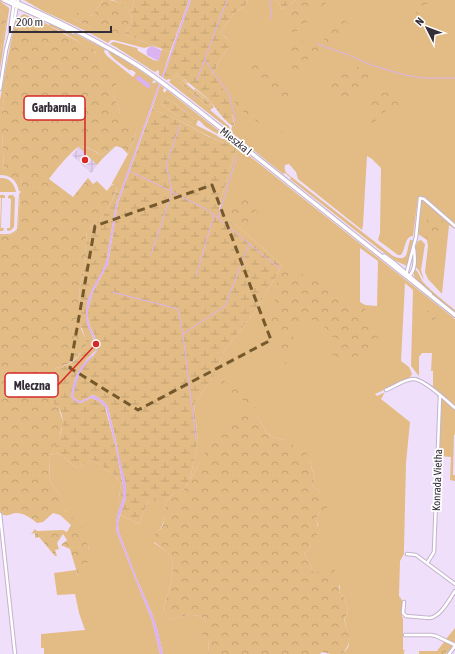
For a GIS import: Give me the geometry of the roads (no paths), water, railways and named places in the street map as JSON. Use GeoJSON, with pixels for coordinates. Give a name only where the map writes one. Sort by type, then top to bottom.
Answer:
{"type":"FeatureCollection","features":[{"type":"Feature","properties":{"kind":"street","name":"Mieszka I"},"geometry":{"type":"LineString","coordinates":[[4,0],[15,2],[61,23],[126,58],[154,77],[373,250],[427,290],[438,302],[455,315]]}},
{"type":"Feature","properties":{"kind":"street","name":"Mieszka I"},"geometry":{"type":"LineString","coordinates":[[15,2],[26,10],[93,40]]}},
{"type":"Feature","properties":{"kind":"street"},"geometry":{"type":"LineString","coordinates":[[10,34],[15,16],[15,2]]}},
{"type":"Feature","properties":{"kind":"street"},"geometry":{"type":"LineString","coordinates":[[0,89],[15,2]]}},
{"type":"Feature","properties":{"kind":"street"},"geometry":{"type":"LineString","coordinates":[[15,16],[19,11],[26,10]]}},
{"type":"Feature","properties":{"kind":"street"},"geometry":{"type":"LineString","coordinates":[[407,276],[414,268],[414,246],[420,198],[455,226]]}},
{"type":"Feature","properties":{"kind":"street"},"geometry":{"type":"LineString","coordinates":[[407,276],[414,246]]}},
{"type":"Feature","properties":{"kind":"street","name":"Mieszka I"},"geometry":{"type":"LineString","coordinates":[[373,250],[395,264],[407,276]]}},
{"type":"Feature","properties":{"kind":"street"},"geometry":{"type":"LineString","coordinates":[[402,270],[408,268]]}},
{"type":"Feature","properties":{"kind":"street"},"geometry":{"type":"LineString","coordinates":[[386,390],[416,379],[440,395],[455,408]]}},
{"type":"Feature","properties":{"kind":"street","name":"Konrada Vietha"},"geometry":{"type":"LineString","coordinates":[[427,563],[434,552],[440,395]]}},
{"type":"Feature","properties":{"kind":"street"},"geometry":{"type":"LineString","coordinates":[[0,514],[15,654]]}},
{"type":"Feature","properties":{"kind":"street"},"geometry":{"type":"LineString","coordinates":[[408,554],[416,555],[455,584]]}},
{"type":"Feature","properties":{"kind":"street"},"geometry":{"type":"LineString","coordinates":[[404,602],[403,613],[406,616],[430,618],[439,614],[455,591]]}},
{"type":"Feature","properties":{"kind":"street"},"geometry":{"type":"LineString","coordinates":[[405,635],[434,636],[455,646],[449,654]]}},
{"type":"Feature","properties":{"kind":"waterway"},"geometry":{"type":"LineString","coordinates":[[197,80],[227,0]]}},
{"type":"Feature","properties":{"kind":"waterway"},"geometry":{"type":"LineString","coordinates":[[270,0],[271,19]]}},
{"type":"Feature","properties":{"kind":"waterway"},"geometry":{"type":"LineString","coordinates":[[317,44],[349,55]]}},
{"type":"Feature","properties":{"kind":"waterway"},"geometry":{"type":"LineString","coordinates":[[351,56],[371,65],[405,75],[423,78],[455,78]]}},
{"type":"Feature","properties":{"kind":"waterway"},"geometry":{"type":"LineString","coordinates":[[205,60],[229,94],[236,122]]}},
{"type":"Feature","properties":{"kind":"waterway"},"geometry":{"type":"LineString","coordinates":[[172,191],[166,165],[180,125]]}},
{"type":"Feature","properties":{"kind":"waterway"},"geometry":{"type":"LineString","coordinates":[[237,156],[218,218],[280,269]]}},
{"type":"Feature","properties":{"kind":"waterway"},"geometry":{"type":"LineString","coordinates":[[129,171],[171,191]]}},
{"type":"Feature","properties":{"kind":"waterway"},"geometry":{"type":"LineString","coordinates":[[151,255],[172,192],[204,208],[214,215]]}},
{"type":"Feature","properties":{"kind":"waterway"},"geometry":{"type":"LineString","coordinates":[[196,276],[214,215],[218,218]]}},
{"type":"Feature","properties":{"kind":"waterway"},"geometry":{"type":"LineString","coordinates":[[183,334],[225,306],[249,244]]}},
{"type":"Feature","properties":{"kind":"waterway"},"geometry":{"type":"LineString","coordinates":[[112,292],[178,309],[183,335],[196,439]]}},
{"type":"Feature","properties":{"kind":"place","name":"Garbarnia"},"geometry":{"type":"Point","coordinates":[85,160]}},
{"type":"Feature","properties":{"kind":"place","name":"Mleczna"},"geometry":{"type":"Point","coordinates":[96,344]}}]}
